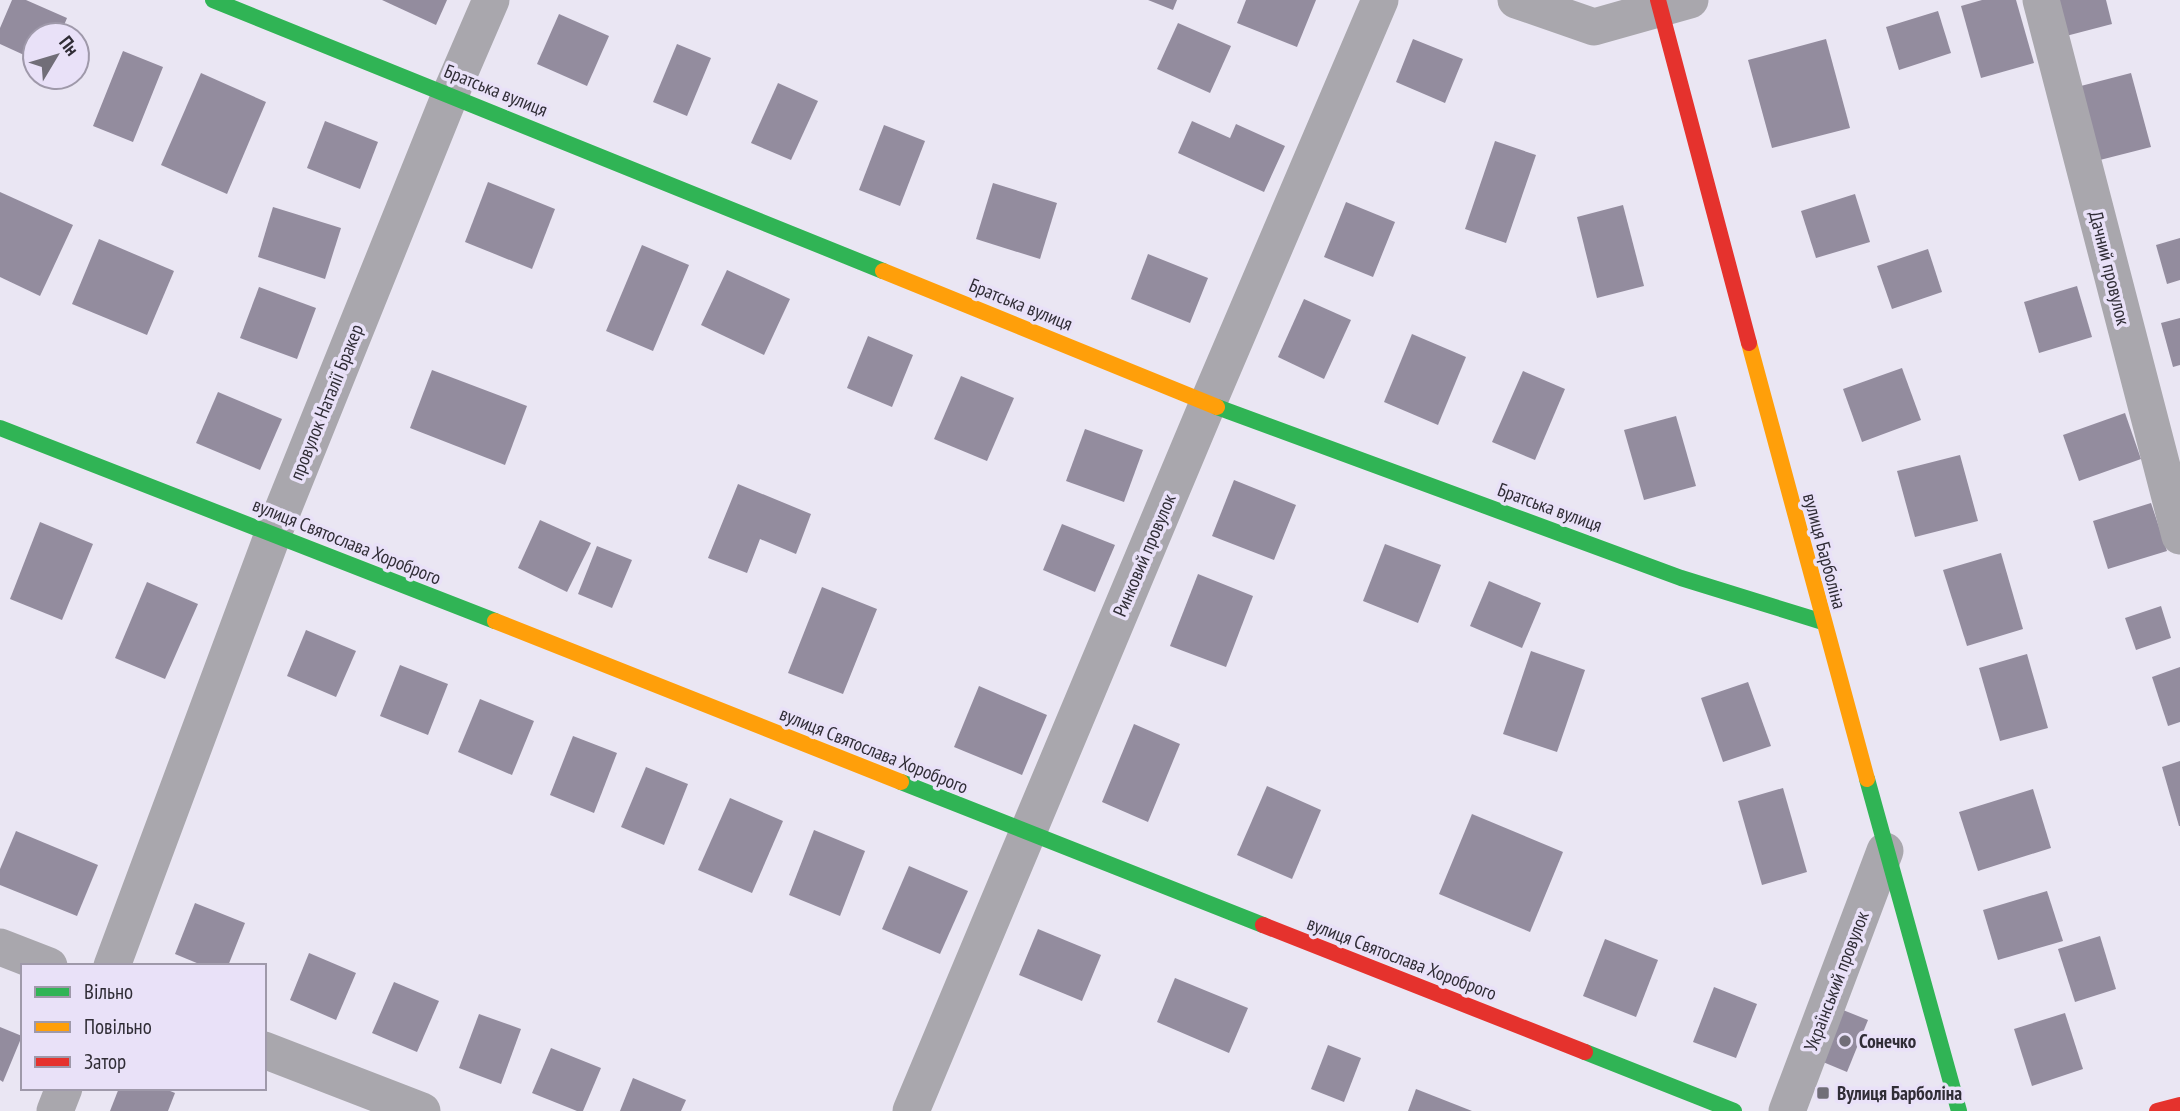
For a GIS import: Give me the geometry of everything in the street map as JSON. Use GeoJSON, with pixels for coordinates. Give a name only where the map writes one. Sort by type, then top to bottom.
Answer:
{"type":"FeatureCollection","features":[{"type":"Feature","properties":{"kind":"street","name":"Братська вулиця"},"geometry":{"type":"LineString","coordinates":[[213,0],[1208,403],[1681,578],[1822,622]]}},
{"type":"Feature","properties":{"kind":"street","name":"провулок Наталії Бракер"},"geometry":{"type":"LineString","coordinates":[[113,964],[273,534],[491,0]]}},
{"type":"Feature","properties":{"kind":"street","name":"Ринковий провулок"},"geometry":{"type":"LineString","coordinates":[[911,1111],[1380,0]]}},
{"type":"Feature","properties":{"kind":"street"},"geometry":{"type":"LineString","coordinates":[[1517,0],[1594,27],[1670,2]]}},
{"type":"Feature","properties":{"kind":"street","name":"Дачний провулок"},"geometry":{"type":"LineString","coordinates":[[2041,0],[2180,536]]}},
{"type":"Feature","properties":{"kind":"street","name":"вулиця Барболіна"},"geometry":{"type":"LineString","coordinates":[[1670,2],[1822,622],[1959,1111]]}},
{"type":"Feature","properties":{"kind":"street","name":"вулиця Святослава Хороброго"},"geometry":{"type":"LineString","coordinates":[[0,428],[1734,1111]]}},
{"type":"Feature","properties":{"kind":"street","name":"Український провулок"},"geometry":{"type":"LineString","coordinates":[[1787,1111],[1885,851]]}},
{"type":"Feature","properties":{"kind":"street"},"geometry":{"type":"LineString","coordinates":[[0,947],[44,964]]}},
{"type":"Feature","properties":{"kind":"street"},"geometry":{"type":"LineString","coordinates":[[266,1051],[422,1111]]}},
{"type":"Feature","properties":{"kind":"street"},"geometry":{"type":"LineString","coordinates":[[55,1111],[63,1090]]}},
{"type":"Feature","properties":{"kind":"street"},"geometry":{"type":"LineString","coordinates":[[2157,1111],[2180,1105]]}},
{"type":"Feature","properties":{"kind":"building"},"geometry":{"type":"Polygon","coordinates":[[[12,0],[26,0],[67,18],[66,21],[21,21],[21,54],[0,44],[0,28],[12,0]]]}},
{"type":"Feature","properties":{"kind":"building"},"geometry":{"type":"Polygon","coordinates":[[[382,0],[447,0],[436,25],[382,0]]]}},
{"type":"Feature","properties":{"kind":"building"},"geometry":{"type":"Polygon","coordinates":[[[1148,0],[1177,0],[1173,10],[1148,0]]]}},
{"type":"Feature","properties":{"kind":"building"},"geometry":{"type":"Polygon","coordinates":[[[1246,0],[1316,0],[1297,47],[1237,23],[1246,0]]]}},
{"type":"Feature","properties":{"kind":"building"},"geometry":{"type":"Polygon","coordinates":[[[1982,0],[2016,0],[2034,63],[1981,78],[1961,6],[1982,0]]]}},
{"type":"Feature","properties":{"kind":"building"},"geometry":{"type":"Polygon","coordinates":[[[2057,0],[2106,0],[2112,24],[2066,36],[2057,0]]]}},
{"type":"Feature","properties":{"kind":"building"},"geometry":{"type":"Polygon","coordinates":[[[1938,11],[1951,53],[1899,70],[1886,27],[1938,11]]]}},
{"type":"Feature","properties":{"kind":"building"},"geometry":{"type":"Polygon","coordinates":[[[559,14],[609,36],[587,86],[537,64],[559,14]]]}},
{"type":"Feature","properties":{"kind":"building"},"geometry":{"type":"Polygon","coordinates":[[[1178,23],[1231,46],[1210,93],[1157,69],[1178,23]]]}},
{"type":"Feature","properties":{"kind":"building"},"geometry":{"type":"Polygon","coordinates":[[[1413,39],[1463,59],[1445,103],[1396,82],[1413,39]]]}},
{"type":"Feature","properties":{"kind":"building"},"geometry":{"type":"Polygon","coordinates":[[[1826,39],[1850,128],[1772,148],[1748,60],[1826,39]]]}},
{"type":"Feature","properties":{"kind":"building"},"geometry":{"type":"Polygon","coordinates":[[[677,44],[711,58],[687,116],[653,102],[677,44]]]}},
{"type":"Feature","properties":{"kind":"building"},"geometry":{"type":"Polygon","coordinates":[[[123,51],[163,67],[133,142],[93,126],[123,51]]]}},
{"type":"Feature","properties":{"kind":"building"},"geometry":{"type":"Polygon","coordinates":[[[201,73],[266,102],[227,194],[161,165],[201,73]]]}},
{"type":"Feature","properties":{"kind":"building"},"geometry":{"type":"Polygon","coordinates":[[[2131,73],[2151,147],[2096,161],[2077,87],[2131,73]]]}},
{"type":"Feature","properties":{"kind":"building"},"geometry":{"type":"Polygon","coordinates":[[[778,83],[818,101],[791,160],[751,143],[778,83]]]}},
{"type":"Feature","properties":{"kind":"building"},"geometry":{"type":"Polygon","coordinates":[[[325,121],[378,142],[360,189],[307,168],[325,121]]]}},
{"type":"Feature","properties":{"kind":"building"},"geometry":{"type":"Polygon","coordinates":[[[1192,121],[1230,138],[1236,124],[1285,146],[1264,192],[1178,153],[1192,121]]]}},
{"type":"Feature","properties":{"kind":"building"},"geometry":{"type":"Polygon","coordinates":[[[884,125],[925,141],[900,206],[859,190],[884,125]]]}},
{"type":"Feature","properties":{"kind":"building"},"geometry":{"type":"Polygon","coordinates":[[[1495,141],[1536,155],[1506,243],[1465,229],[1495,141]]]}},
{"type":"Feature","properties":{"kind":"building"},"geometry":{"type":"Polygon","coordinates":[[[488,182],[555,209],[532,269],[465,242],[488,182]]]}},
{"type":"Feature","properties":{"kind":"building"},"geometry":{"type":"Polygon","coordinates":[[[993,183],[1057,203],[1040,259],[976,239],[993,183]]]}},
{"type":"Feature","properties":{"kind":"building"},"geometry":{"type":"Polygon","coordinates":[[[0,192],[73,225],[40,296],[0,277],[0,192]]]}},
{"type":"Feature","properties":{"kind":"building"},"geometry":{"type":"Polygon","coordinates":[[[1855,194],[1870,242],[1816,258],[1801,211],[1855,194]]]}},
{"type":"Feature","properties":{"kind":"building"},"geometry":{"type":"Polygon","coordinates":[[[1346,202],[1395,222],[1373,277],[1324,257],[1346,202]]]}},
{"type":"Feature","properties":{"kind":"building"},"geometry":{"type":"Polygon","coordinates":[[[1623,205],[1644,286],[1597,298],[1577,217],[1623,205]]]}},
{"type":"Feature","properties":{"kind":"building"},"geometry":{"type":"Polygon","coordinates":[[[273,207],[341,228],[325,279],[258,257],[273,207]]]}},
{"type":"Feature","properties":{"kind":"building"},"geometry":{"type":"Polygon","coordinates":[[[2180,238],[2180,280],[2167,284],[2156,245],[2180,238]]]}},
{"type":"Feature","properties":{"kind":"building"},"geometry":{"type":"Polygon","coordinates":[[[99,239],[174,271],[147,335],[72,304],[99,239]]]}},
{"type":"Feature","properties":{"kind":"building"},"geometry":{"type":"Polygon","coordinates":[[[642,245],[689,265],[653,351],[606,331],[642,245]]]}},
{"type":"Feature","properties":{"kind":"building"},"geometry":{"type":"Polygon","coordinates":[[[1928,249],[1942,292],[1892,309],[1877,266],[1928,249]]]}},
{"type":"Feature","properties":{"kind":"building"},"geometry":{"type":"Polygon","coordinates":[[[1148,254],[1208,278],[1190,323],[1131,299],[1148,254]]]}},
{"type":"Feature","properties":{"kind":"building"},"geometry":{"type":"Polygon","coordinates":[[[727,270],[790,299],[764,355],[701,325],[727,270]]]}},
{"type":"Feature","properties":{"kind":"building"},"geometry":{"type":"Polygon","coordinates":[[[2077,286],[2092,337],[2039,353],[2024,302],[2077,286]]]}},
{"type":"Feature","properties":{"kind":"building"},"geometry":{"type":"Polygon","coordinates":[[[259,287],[316,308],[297,359],[240,338],[259,287]]]}},
{"type":"Feature","properties":{"kind":"building"},"geometry":{"type":"Polygon","coordinates":[[[1304,299],[1351,320],[1324,379],[1278,357],[1304,299]]]}},
{"type":"Feature","properties":{"kind":"building"},"geometry":{"type":"Polygon","coordinates":[[[2180,318],[2180,365],[2173,367],[2161,323],[2180,318]]]}},
{"type":"Feature","properties":{"kind":"building"},"geometry":{"type":"Polygon","coordinates":[[[1412,334],[1466,357],[1438,425],[1384,402],[1412,334]]]}},
{"type":"Feature","properties":{"kind":"building"},"geometry":{"type":"Polygon","coordinates":[[[868,336],[913,355],[892,407],[847,388],[868,336]]]}},
{"type":"Feature","properties":{"kind":"building"},"geometry":{"type":"Polygon","coordinates":[[[1902,368],[1921,420],[1862,442],[1843,389],[1902,368]]]}},
{"type":"Feature","properties":{"kind":"building"},"geometry":{"type":"Polygon","coordinates":[[[432,370],[527,406],[505,465],[410,428],[432,370]]]}},
{"type":"Feature","properties":{"kind":"building"},"geometry":{"type":"Polygon","coordinates":[[[1523,371],[1565,389],[1535,460],[1492,442],[1523,371]]]}},
{"type":"Feature","properties":{"kind":"building"},"geometry":{"type":"Polygon","coordinates":[[[961,376],[1014,398],[987,461],[934,439],[961,376]]]}},
{"type":"Feature","properties":{"kind":"building"},"geometry":{"type":"Polygon","coordinates":[[[218,392],[282,419],[260,470],[196,443],[218,392]]]}},
{"type":"Feature","properties":{"kind":"building"},"geometry":{"type":"Polygon","coordinates":[[[2125,413],[2141,459],[2079,481],[2063,435],[2125,413]]]}},
{"type":"Feature","properties":{"kind":"building"},"geometry":{"type":"Polygon","coordinates":[[[1676,416],[1696,486],[1644,500],[1624,430],[1676,416]]]}},
{"type":"Feature","properties":{"kind":"building"},"geometry":{"type":"Polygon","coordinates":[[[1085,429],[1143,450],[1124,502],[1066,481],[1085,429]]]}},
{"type":"Feature","properties":{"kind":"building"},"geometry":{"type":"Polygon","coordinates":[[[1960,455],[1978,521],[1915,537],[1897,471],[1960,455]]]}},
{"type":"Feature","properties":{"kind":"building"},"geometry":{"type":"Polygon","coordinates":[[[1234,480],[1296,505],[1274,560],[1212,536],[1234,480]]]}},
{"type":"Feature","properties":{"kind":"building"},"geometry":{"type":"Polygon","coordinates":[[[738,484],[811,514],[796,554],[760,539],[747,573],[708,558],[738,484]]]}},
{"type":"Feature","properties":{"kind":"building"},"geometry":{"type":"Polygon","coordinates":[[[2151,503],[2167,551],[2108,569],[2093,521],[2151,503]]]}},
{"type":"Feature","properties":{"kind":"building"},"geometry":{"type":"Polygon","coordinates":[[[540,520],[591,543],[567,592],[518,568],[540,520]]]}},
{"type":"Feature","properties":{"kind":"building"},"geometry":{"type":"Polygon","coordinates":[[[40,522],[93,544],[62,620],[10,599],[40,522]]]}},
{"type":"Feature","properties":{"kind":"building"},"geometry":{"type":"Polygon","coordinates":[[[1062,524],[1115,545],[1095,592],[1043,570],[1062,524]]]}},
{"type":"Feature","properties":{"kind":"building"},"geometry":{"type":"Polygon","coordinates":[[[1385,544],[1441,565],[1418,623],[1363,601],[1385,544]]]}},
{"type":"Feature","properties":{"kind":"building"},"geometry":{"type":"Polygon","coordinates":[[[597,546],[632,560],[612,608],[578,594],[597,546]]]}},
{"type":"Feature","properties":{"kind":"building"},"geometry":{"type":"Polygon","coordinates":[[[2001,553],[2023,629],[1967,646],[1943,570],[2001,553]]]}},
{"type":"Feature","properties":{"kind":"building"},"geometry":{"type":"Polygon","coordinates":[[[1198,574],[1253,596],[1226,667],[1170,646],[1198,574]]]}},
{"type":"Feature","properties":{"kind":"building"},"geometry":{"type":"Polygon","coordinates":[[[1489,581],[1541,603],[1522,648],[1470,626],[1489,581]]]}},
{"type":"Feature","properties":{"kind":"building"},"geometry":{"type":"Polygon","coordinates":[[[147,582],[198,604],[165,679],[115,658],[147,582]]]}},
{"type":"Feature","properties":{"kind":"building"},"geometry":{"type":"Polygon","coordinates":[[[822,587],[877,609],[843,694],[788,673],[822,587]]]}},
{"type":"Feature","properties":{"kind":"building"},"geometry":{"type":"Polygon","coordinates":[[[2161,606],[2171,638],[2136,650],[2125,618],[2161,606]]]}},
{"type":"Feature","properties":{"kind":"building"},"geometry":{"type":"Polygon","coordinates":[[[306,630],[356,651],[336,697],[287,676],[306,630]]]}},
{"type":"Feature","properties":{"kind":"building"},"geometry":{"type":"Polygon","coordinates":[[[1531,651],[1585,670],[1557,752],[1503,734],[1531,651]]]}},
{"type":"Feature","properties":{"kind":"building"},"geometry":{"type":"Polygon","coordinates":[[[2027,654],[2048,728],[2000,741],[1979,668],[2027,654]]]}},
{"type":"Feature","properties":{"kind":"building"},"geometry":{"type":"Polygon","coordinates":[[[400,665],[448,684],[428,735],[380,716],[400,665]]]}},
{"type":"Feature","properties":{"kind":"building"},"geometry":{"type":"Polygon","coordinates":[[[2180,667],[2180,722],[2168,726],[2152,677],[2180,667]]]}},
{"type":"Feature","properties":{"kind":"building"},"geometry":{"type":"Polygon","coordinates":[[[1748,682],[1771,746],[1723,762],[1701,698],[1748,682]]]}},
{"type":"Feature","properties":{"kind":"building"},"geometry":{"type":"Polygon","coordinates":[[[979,686],[1047,715],[1022,775],[954,747],[979,686]]]}},
{"type":"Feature","properties":{"kind":"building"},"geometry":{"type":"Polygon","coordinates":[[[480,699],[534,721],[512,775],[458,752],[480,699]]]}},
{"type":"Feature","properties":{"kind":"building"},"geometry":{"type":"Polygon","coordinates":[[[1134,724],[1180,744],[1148,822],[1102,802],[1134,724]]]}},
{"type":"Feature","properties":{"kind":"building"},"geometry":{"type":"Polygon","coordinates":[[[573,736],[617,753],[594,813],[550,795],[573,736]]]}},
{"type":"Feature","properties":{"kind":"building"},"geometry":{"type":"Polygon","coordinates":[[[2180,761],[2180,826],[2179,826],[2162,767],[2180,761]]]}},
{"type":"Feature","properties":{"kind":"building"},"geometry":{"type":"Polygon","coordinates":[[[646,767],[688,784],[664,845],[621,827],[646,767]]]}},
{"type":"Feature","properties":{"kind":"building"},"geometry":{"type":"Polygon","coordinates":[[[1267,786],[1321,810],[1292,879],[1237,855],[1267,786]]]}},
{"type":"Feature","properties":{"kind":"building"},"geometry":{"type":"Polygon","coordinates":[[[1783,788],[1807,872],[1762,885],[1738,801],[1783,788]]]}},
{"type":"Feature","properties":{"kind":"building"},"geometry":{"type":"Polygon","coordinates":[[[2033,789],[2051,848],[1978,871],[1959,812],[2033,789]]]}},
{"type":"Feature","properties":{"kind":"building"},"geometry":{"type":"Polygon","coordinates":[[[730,798],[783,821],[752,893],[698,870],[730,798]]]}},
{"type":"Feature","properties":{"kind":"building"},"geometry":{"type":"Polygon","coordinates":[[[1472,814],[1563,852],[1530,932],[1439,894],[1472,814]]]}},
{"type":"Feature","properties":{"kind":"building"},"geometry":{"type":"Polygon","coordinates":[[[814,830],[865,851],[840,916],[789,895],[814,830]]]}},
{"type":"Feature","properties":{"kind":"building"},"geometry":{"type":"Polygon","coordinates":[[[16,831],[98,865],[77,916],[0,885],[0,869],[16,831]]]}},
{"type":"Feature","properties":{"kind":"building"},"geometry":{"type":"Polygon","coordinates":[[[909,866],[968,891],[940,954],[882,929],[909,866]]]}},
{"type":"Feature","properties":{"kind":"building"},"geometry":{"type":"Polygon","coordinates":[[[2047,891],[2063,941],[1998,960],[1983,910],[2047,891]]]}},
{"type":"Feature","properties":{"kind":"building"},"geometry":{"type":"Polygon","coordinates":[[[195,903],[245,923],[229,964],[199,964],[175,954],[195,903]]]}},
{"type":"Feature","properties":{"kind":"building"},"geometry":{"type":"Polygon","coordinates":[[[1038,929],[1101,955],[1082,1001],[1019,975],[1038,929]]]}},
{"type":"Feature","properties":{"kind":"building"},"geometry":{"type":"Polygon","coordinates":[[[2100,936],[2116,989],[2075,1002],[2058,949],[2100,936]]]}},
{"type":"Feature","properties":{"kind":"building"},"geometry":{"type":"Polygon","coordinates":[[[1605,939],[1658,960],[1636,1017],[1583,996],[1605,939]]]}},
{"type":"Feature","properties":{"kind":"building"},"geometry":{"type":"Polygon","coordinates":[[[309,953],[356,973],[336,1020],[290,1000],[309,953]]]}},
{"type":"Feature","properties":{"kind":"building"},"geometry":{"type":"Polygon","coordinates":[[[1175,978],[1248,1008],[1229,1053],[1157,1022],[1175,978]]]}},
{"type":"Feature","properties":{"kind":"building"},"geometry":{"type":"Polygon","coordinates":[[[394,982],[439,1001],[417,1052],[372,1033],[394,982]]]}},
{"type":"Feature","properties":{"kind":"building"},"geometry":{"type":"Polygon","coordinates":[[[1714,987],[1757,1004],[1736,1058],[1693,1042],[1714,987]]]}},
{"type":"Feature","properties":{"kind":"building","name":"Сонечко"},"geometry":{"type":"Polygon","coordinates":[[[1843,1010],[1868,1020],[1847,1072],[1823,1062],[1843,1010]]]}},
{"type":"Feature","properties":{"kind":"building"},"geometry":{"type":"Polygon","coordinates":[[[2065,1013],[2083,1069],[2032,1086],[2014,1029],[2065,1013]]]}},
{"type":"Feature","properties":{"kind":"building"},"geometry":{"type":"Polygon","coordinates":[[[479,1014],[521,1029],[501,1084],[459,1068],[479,1014]]]}},
{"type":"Feature","properties":{"kind":"building"},"geometry":{"type":"Polygon","coordinates":[[[0,1027],[21,1036],[21,1038],[3,1082],[0,1080],[0,1027]]]}},
{"type":"Feature","properties":{"kind":"building"},"geometry":{"type":"Polygon","coordinates":[[[1328,1045],[1361,1058],[1344,1102],[1311,1089],[1328,1045]]]}},
{"type":"Feature","properties":{"kind":"building"},"geometry":{"type":"Polygon","coordinates":[[[551,1048],[601,1068],[583,1111],[532,1093],[551,1048]]]}},
{"type":"Feature","properties":{"kind":"building"},"geometry":{"type":"Polygon","coordinates":[[[633,1078],[686,1100],[681,1111],[620,1111],[633,1078]]]}},
{"type":"Feature","properties":{"kind":"building"},"geometry":{"type":"Polygon","coordinates":[[[1416,1089],[1472,1111],[1408,1111],[1416,1089]]]}},
{"type":"Feature","properties":{"kind":"building"},"geometry":{"type":"Polygon","coordinates":[[[118,1090],[168,1090],[175,1093],[168,1111],[110,1111],[118,1090]]]}},
{"type":"Feature","properties":{"kind":"traffic: fast"},"geometry":{"type":"LineString","coordinates":[[213,0],[883,271]]}},
{"type":"Feature","properties":{"kind":"traffic: fast"},"geometry":{"type":"LineString","coordinates":[[1217,407],[1681,578],[1823,622]]}},
{"type":"Feature","properties":{"kind":"traffic: fast"},"geometry":{"type":"LineString","coordinates":[[0,428],[495,621]]}},
{"type":"Feature","properties":{"kind":"traffic: fast"},"geometry":{"type":"LineString","coordinates":[[1867,779],[1959,1111]]}},
{"type":"Feature","properties":{"kind":"traffic: fast"},"geometry":{"type":"LineString","coordinates":[[901,782],[1263,925]]}},
{"type":"Feature","properties":{"kind":"traffic: fast"},"geometry":{"type":"LineString","coordinates":[[1585,1052],[1734,1111]]}},
{"type":"Feature","properties":{"kind":"traffic: slow"},"geometry":{"type":"LineString","coordinates":[[883,271],[1217,407]]}},
{"type":"Feature","properties":{"kind":"traffic: slow"},"geometry":{"type":"LineString","coordinates":[[1749,343],[1867,779]]}},
{"type":"Feature","properties":{"kind":"traffic: slow"},"geometry":{"type":"LineString","coordinates":[[495,621],[901,782]]}},
{"type":"Feature","properties":{"kind":"traffic: jam"},"geometry":{"type":"LineString","coordinates":[[1658,0],[1749,343]]}},
{"type":"Feature","properties":{"kind":"traffic: jam"},"geometry":{"type":"LineString","coordinates":[[1263,925],[1585,1052]]}},
{"type":"Feature","properties":{"kind":"traffic: jam"},"geometry":{"type":"LineString","coordinates":[[2157,1111],[2180,1105]]}},
{"type":"Feature","properties":{"kind":"place","name":"Сонечко"},"geometry":{"type":"Point","coordinates":[1845,1041]}},
{"type":"Feature","properties":{"kind":"place","name":"Вулиця Барболіна"},"geometry":{"type":"Point","coordinates":[1823,1093]}}]}
